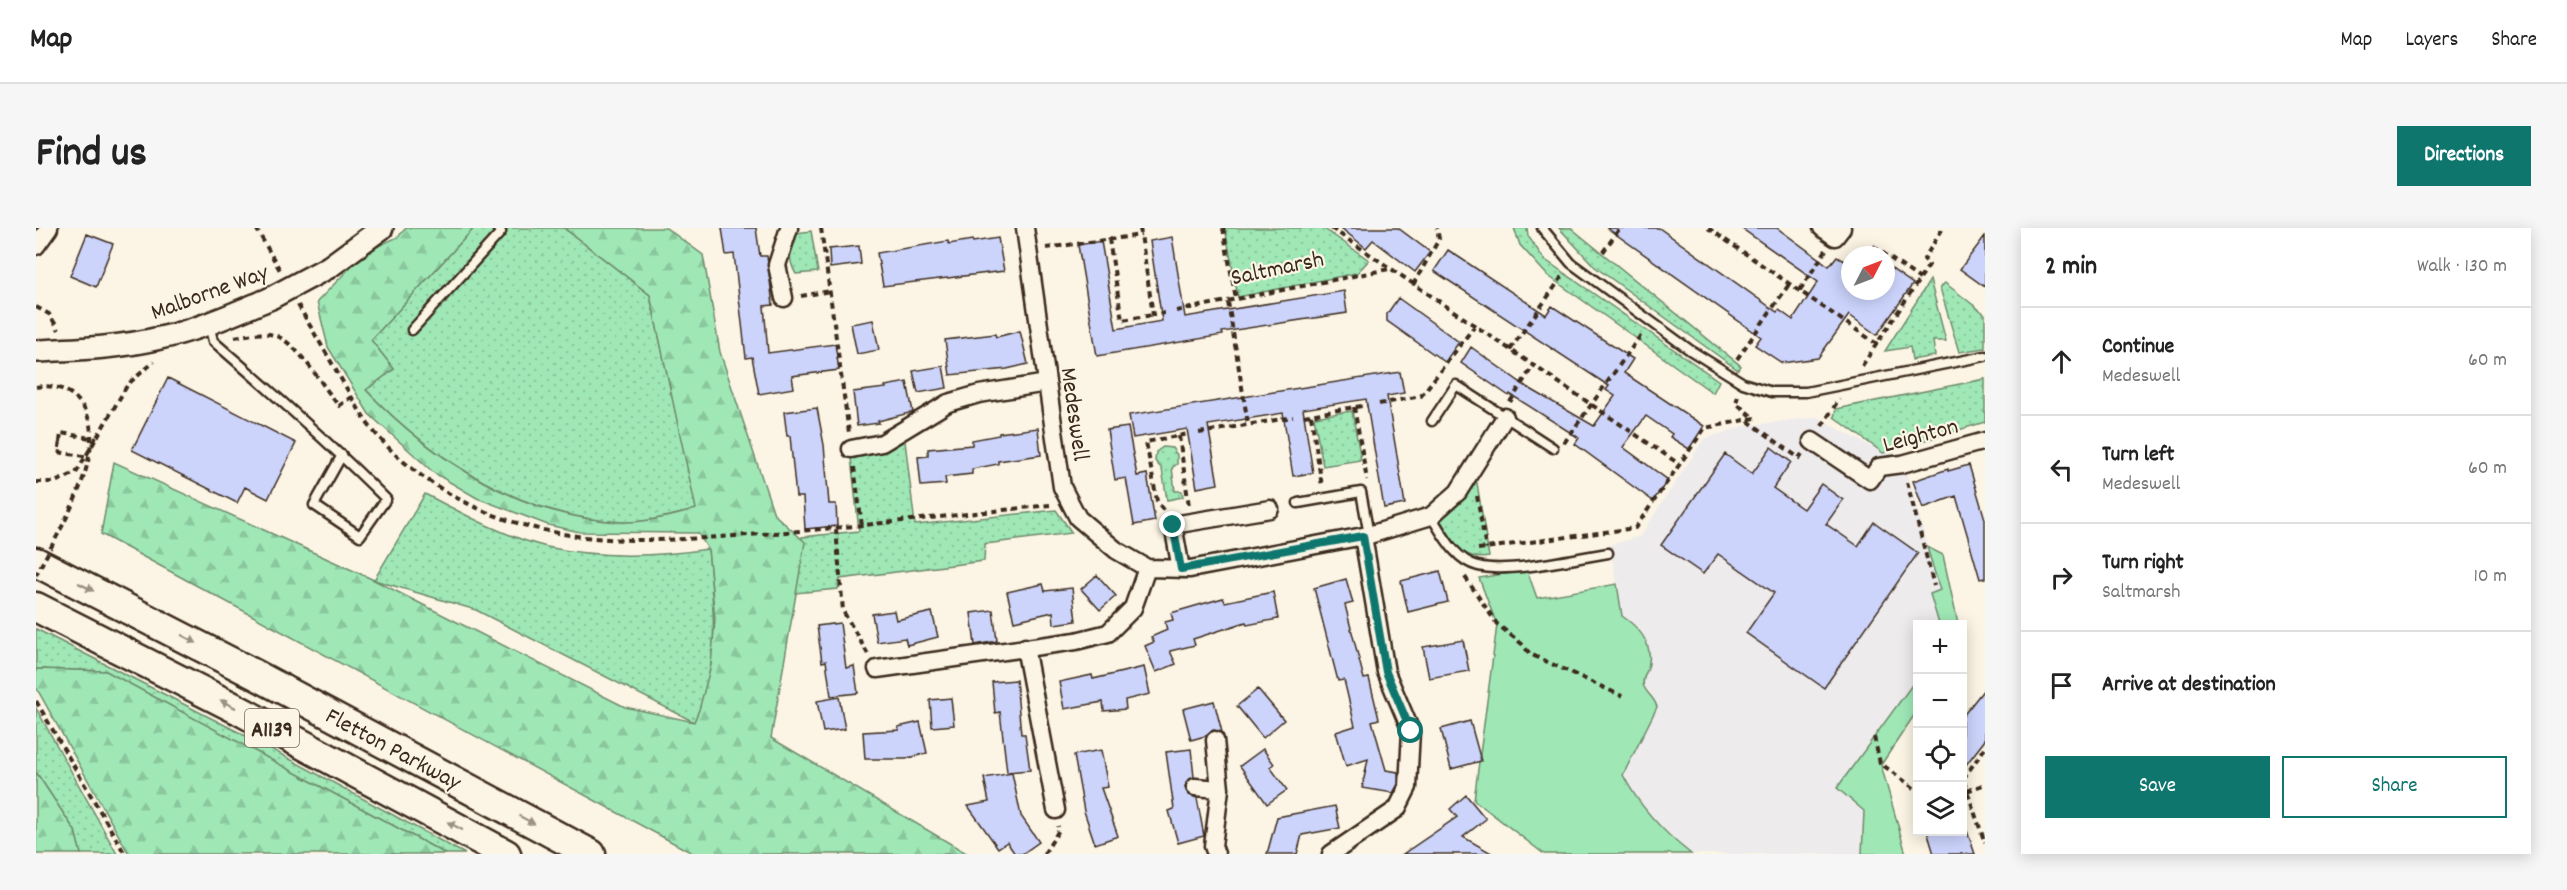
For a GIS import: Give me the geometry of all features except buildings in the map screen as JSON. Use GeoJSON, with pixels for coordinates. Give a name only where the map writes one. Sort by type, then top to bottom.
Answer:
{"type":"FeatureCollection","features":[{"type":"Feature","properties":{"kind":"highway","name":"Fletton Parkway"},"geometry":{"type":"LineString","coordinates":[[36,562],[226,659],[591,854]]}},
{"type":"Feature","properties":{"kind":"highway","name":"Fletton Parkway"},"geometry":{"type":"LineString","coordinates":[[36,607],[237,709],[506,854]]}},
{"type":"Feature","properties":{"kind":"street"},"geometry":{"type":"LineString","coordinates":[[36,246],[49,228]]}},
{"type":"Feature","properties":{"kind":"street","name":"Malborne Way"},"geometry":{"type":"LineString","coordinates":[[36,351],[107,347],[160,338],[211,333],[329,267],[382,228]]}},
{"type":"Feature","properties":{"kind":"street"},"geometry":{"type":"LineString","coordinates":[[784,298],[777,265],[789,228]]}},
{"type":"Feature","properties":{"kind":"street","name":"Medeswell"},"geometry":{"type":"LineString","coordinates":[[1025,228],[1062,487],[1078,518],[1116,550],[1147,568],[1181,569],[1366,536],[1429,517]]}},
{"type":"Feature","properties":{"kind":"street"},"geometry":{"type":"LineString","coordinates":[[851,449],[882,443],[948,403],[979,394],[1047,383]]}},
{"type":"Feature","properties":{"kind":"street"},"geometry":{"type":"LineString","coordinates":[[1429,517],[1458,492],[1503,416]]}},
{"type":"Feature","properties":{"kind":"street","name":"Leighton"},"geometry":{"type":"LineString","coordinates":[[1812,441],[1870,480],[1879,466],[1902,464],[1985,441]]}},
{"type":"Feature","properties":{"kind":"street"},"geometry":{"type":"LineString","coordinates":[[1181,569],[1173,525],[1270,508]]}},
{"type":"Feature","properties":{"kind":"street"},"geometry":{"type":"LineString","coordinates":[[1342,851],[1397,809],[1408,787],[1411,731],[1386,672],[1366,536]]}},
{"type":"Feature","properties":{"kind":"street"},"geometry":{"type":"LineString","coordinates":[[876,669],[1076,641],[1108,633],[1133,608],[1147,568]]}},
{"type":"Feature","properties":{"kind":"street"},"geometry":{"type":"LineString","coordinates":[[1026,647],[1056,810]]}},
{"type":"Feature","properties":{"kind":"street"},"geometry":{"type":"LineString","coordinates":[[1215,740],[1220,789],[1213,846],[1216,854]]}},
{"type":"Feature","properties":{"kind":"street"},"geometry":{"type":"LineString","coordinates":[[1195,787],[1220,789]]}},
{"type":"Feature","properties":{"kind":"lane"},"geometry":{"type":"LineString","coordinates":[[412,330],[501,232],[497,228]]}},
{"type":"Feature","properties":{"kind":"lane"},"geometry":{"type":"LineString","coordinates":[[1542,228],[1571,263],[1651,321],[1743,383],[1772,392],[1806,392],[1985,356]]}},
{"type":"Feature","properties":{"kind":"lane"},"geometry":{"type":"LineString","coordinates":[[211,333],[342,455],[386,499],[360,536],[314,505],[342,455]]}},
{"type":"Feature","properties":{"kind":"lane"},"geometry":{"type":"LineString","coordinates":[[1432,421],[1456,385],[1553,448]]}},
{"type":"Feature","properties":{"kind":"lane"},"geometry":{"type":"LineString","coordinates":[[1298,503],[1361,492],[1366,536]]}},
{"type":"Feature","properties":{"kind":"lane"},"geometry":{"type":"LineString","coordinates":[[1429,517],[1450,547],[1478,566],[1514,567],[1608,553]]}},
{"type":"Feature","properties":{"kind":"path"},"geometry":{"type":"LineString","coordinates":[[256,228],[284,278]]}},
{"type":"Feature","properties":{"kind":"path"},"geometry":{"type":"LineString","coordinates":[[821,228],[862,526]]}},
{"type":"Feature","properties":{"kind":"path"},"geometry":{"type":"LineString","coordinates":[[1140,228],[1153,315]]}},
{"type":"Feature","properties":{"kind":"path"},"geometry":{"type":"LineString","coordinates":[[1223,228],[1236,300]]}},
{"type":"Feature","properties":{"kind":"path"},"geometry":{"type":"LineString","coordinates":[[1331,228],[1679,465]]}},
{"type":"Feature","properties":{"kind":"path"},"geometry":{"type":"LineString","coordinates":[[1413,285],[1439,239],[1437,228]]}},
{"type":"Feature","properties":{"kind":"path"},"geometry":{"type":"LineString","coordinates":[[1602,252],[1620,228]]}},
{"type":"Feature","properties":{"kind":"path"},"geometry":{"type":"LineString","coordinates":[[1708,228],[1877,344]]}},
{"type":"Feature","properties":{"kind":"path"},"geometry":{"type":"LineString","coordinates":[[1716,233],[1720,228]]}},
{"type":"Feature","properties":{"kind":"path"},"geometry":{"type":"LineString","coordinates":[[1862,367],[1929,265],[1924,259],[1943,228]]}},
{"type":"Feature","properties":{"kind":"path"},"geometry":{"type":"LineString","coordinates":[[1800,290],[1833,231]]}},
{"type":"Feature","properties":{"kind":"path"},"geometry":{"type":"LineString","coordinates":[[1028,250],[1141,235]]}},
{"type":"Feature","properties":{"kind":"path"},"geometry":{"type":"LineString","coordinates":[[1109,239],[1122,320],[1164,313]]}},
{"type":"Feature","properties":{"kind":"path"},"geometry":{"type":"LineString","coordinates":[[1895,261],[1920,279]]}},
{"type":"Feature","properties":{"kind":"path"},"geometry":{"type":"LineString","coordinates":[[1510,350],[1571,263]]}},
{"type":"Feature","properties":{"kind":"path","name":"Saltmarsh"},"geometry":{"type":"LineString","coordinates":[[1176,311],[1389,269]]}},
{"type":"Feature","properties":{"kind":"path"},"geometry":{"type":"LineString","coordinates":[[1737,359],[1790,283]]}},
{"type":"Feature","properties":{"kind":"path"},"geometry":{"type":"LineString","coordinates":[[784,298],[830,291]]}},
{"type":"Feature","properties":{"kind":"path"},"geometry":{"type":"LineString","coordinates":[[295,297],[375,434],[422,475],[471,506],[547,531],[586,537],[693,539],[836,529],[1069,503]]}},
{"type":"Feature","properties":{"kind":"path"},"geometry":{"type":"LineString","coordinates":[[1228,302],[1248,424]]}},
{"type":"Feature","properties":{"kind":"path"},"geometry":{"type":"LineString","coordinates":[[36,307],[49,314],[70,349]]}},
{"type":"Feature","properties":{"kind":"path"},"geometry":{"type":"LineString","coordinates":[[1553,448],[1558,452],[1651,321]]}},
{"type":"Feature","properties":{"kind":"path"},"geometry":{"type":"LineString","coordinates":[[1379,404],[1421,396],[1474,327]]}},
{"type":"Feature","properties":{"kind":"path"},"geometry":{"type":"LineString","coordinates":[[211,333],[258,333],[276,336],[291,346],[339,406],[351,396]]}},
{"type":"Feature","properties":{"kind":"path"},"geometry":{"type":"LineString","coordinates":[[36,482],[55,482],[76,473],[128,384],[160,358]]}},
{"type":"Feature","properties":{"kind":"path"},"geometry":{"type":"LineString","coordinates":[[1503,416],[1533,366]]}},
{"type":"Feature","properties":{"kind":"path"},"geometry":{"type":"LineString","coordinates":[[36,387],[55,386],[68,391],[81,404],[91,423],[92,436],[83,479],[36,575]]}},
{"type":"Feature","properties":{"kind":"path"},"geometry":{"type":"LineString","coordinates":[[1304,416],[1367,405]]}},
{"type":"Feature","properties":{"kind":"path"},"geometry":{"type":"LineString","coordinates":[[1354,407],[1371,504],[1364,505]]}},
{"type":"Feature","properties":{"kind":"path"},"geometry":{"type":"LineString","coordinates":[[1311,415],[1324,499]]}},
{"type":"Feature","properties":{"kind":"path"},"geometry":{"type":"LineString","coordinates":[[1198,433],[1293,417]]}},
{"type":"Feature","properties":{"kind":"path"},"geometry":{"type":"LineString","coordinates":[[1460,555],[1486,549],[1635,528],[1705,428],[1755,418]]}},
{"type":"Feature","properties":{"kind":"path"},"geometry":{"type":"LineString","coordinates":[[89,457],[58,452],[61,432],[97,439]]}},
{"type":"Feature","properties":{"kind":"path"},"geometry":{"type":"LineString","coordinates":[[1173,525],[1157,501],[1146,442],[1188,434]]}},
{"type":"Feature","properties":{"kind":"path"},"geometry":{"type":"LineString","coordinates":[[1179,436],[1192,522]]}},
{"type":"Feature","properties":{"kind":"path"},"geometry":{"type":"LineString","coordinates":[[1902,464],[1934,586]]}},
{"type":"Feature","properties":{"kind":"path"},"geometry":{"type":"LineString","coordinates":[[1473,468],[1486,549]]}},
{"type":"Feature","properties":{"kind":"path"},"geometry":{"type":"LineString","coordinates":[[836,529],[843,611],[876,669]]}},
{"type":"Feature","properties":{"kind":"path"},"geometry":{"type":"LineString","coordinates":[[1459,567],[1497,624],[1522,644],[1530,654],[1622,696]]}},
{"type":"Feature","properties":{"kind":"path"},"geometry":{"type":"LineString","coordinates":[[36,701],[125,854]]}},
{"type":"Feature","properties":{"kind":"path"},"geometry":{"type":"LineString","coordinates":[[1874,737],[1880,763],[1913,789]]}},
{"type":"Feature","properties":{"kind":"path"},"geometry":{"type":"LineString","coordinates":[[1967,773],[1985,748]]}},
{"type":"Feature","properties":{"kind":"path"},"geometry":{"type":"LineString","coordinates":[[1985,784],[1967,790],[1985,843]]}},
{"type":"Feature","properties":{"kind":"path"},"geometry":{"type":"LineString","coordinates":[[1044,854],[1059,830],[1056,810]]}},
{"type":"Feature","properties":{"kind":"shaded area"},"geometry":{"type":"Polygon","coordinates":[[[1817,417],[1883,453],[1892,450],[1900,475],[1907,473],[1941,590],[1931,595],[1938,620],[1913,620],[1913,684],[1838,788],[1864,811],[1862,854],[1691,854],[1653,819],[1633,795],[1623,775],[1654,713],[1650,692],[1644,687],[1643,679],[1648,669],[1638,627],[1622,616],[1610,545],[1640,536],[1704,439],[1744,426],[1817,417]]]}},
{"type":"Feature","properties":{"kind":"green space"},"geometry":{"type":"Polygon","coordinates":[[[406,228],[474,228],[371,340],[394,369],[366,390],[420,440],[483,482],[517,498],[588,519],[642,521],[696,509],[650,295],[564,228],[666,228],[703,255],[720,352],[774,514],[805,542],[771,738],[968,854],[694,854],[101,534],[114,462],[374,580],[625,707],[694,722],[711,665],[715,619],[708,549],[698,533],[580,532],[548,525],[477,498],[434,473],[369,414],[328,347],[317,302],[365,252],[398,237],[406,228]]]}},
{"type":"Feature","properties":{"kind":"green space"},"geometry":{"type":"Polygon","coordinates":[[[474,228],[564,228],[650,295],[697,510],[651,520],[624,522],[587,518],[551,510],[483,481],[451,462],[392,416],[366,390],[394,369],[371,340],[474,228]]]}},
{"type":"Feature","properties":{"kind":"green space"},"geometry":{"type":"Polygon","coordinates":[[[1225,228],[1323,228],[1369,260],[1357,273],[1238,297],[1225,228]]]}},
{"type":"Feature","properties":{"kind":"green space"},"geometry":{"type":"Polygon","coordinates":[[[1514,228],[1527,228],[1528,236],[1544,259],[1719,381],[1713,393],[1547,275],[1520,245],[1514,228]]]}},
{"type":"Feature","properties":{"kind":"green space"},"geometry":{"type":"Polygon","coordinates":[[[1559,228],[1571,228],[1741,366],[1738,370],[1595,267],[1559,228]]]}},
{"type":"Feature","properties":{"kind":"green space"},"geometry":{"type":"Polygon","coordinates":[[[811,231],[818,272],[796,274],[790,259],[796,233],[811,231]]]}},
{"type":"Feature","properties":{"kind":"green space"},"geometry":{"type":"Polygon","coordinates":[[[1930,280],[1946,341],[1933,341],[1935,356],[1912,360],[1910,347],[1885,351],[1930,280]]]}},
{"type":"Feature","properties":{"kind":"green space"},"geometry":{"type":"Polygon","coordinates":[[[1945,283],[1985,314],[1985,348],[1959,352],[1940,288],[1945,283]]]}},
{"type":"Feature","properties":{"kind":"green space"},"geometry":{"type":"Polygon","coordinates":[[[1985,379],[1985,422],[1883,453],[1834,417],[1836,409],[1985,379]]]}},
{"type":"Feature","properties":{"kind":"green space"},"geometry":{"type":"Polygon","coordinates":[[[1352,411],[1361,460],[1323,466],[1314,417],[1352,411]]]}},
{"type":"Feature","properties":{"kind":"green space"},"geometry":{"type":"Polygon","coordinates":[[[905,441],[915,525],[1056,510],[1072,533],[985,544],[984,561],[840,579],[838,589],[795,593],[802,537],[859,531],[850,448],[905,441]]]}},
{"type":"Feature","properties":{"kind":"green space"},"geometry":{"type":"Polygon","coordinates":[[[1163,447],[1172,448],[1177,455],[1177,464],[1172,468],[1175,491],[1182,491],[1183,497],[1167,500],[1162,469],[1155,461],[1156,452],[1163,447]]]}},
{"type":"Feature","properties":{"kind":"green space"},"geometry":{"type":"Polygon","coordinates":[[[1476,477],[1489,557],[1479,558],[1464,552],[1451,541],[1438,517],[1476,477]]]}},
{"type":"Feature","properties":{"kind":"green space"},"geometry":{"type":"Polygon","coordinates":[[[425,494],[500,531],[531,543],[566,551],[628,555],[668,554],[708,549],[713,615],[712,658],[703,701],[694,722],[476,610],[374,580],[425,494]]]}},
{"type":"Feature","properties":{"kind":"green space"},"geometry":{"type":"Polygon","coordinates":[[[1927,547],[1943,555],[1957,620],[1938,620],[1930,594],[1940,590],[1927,547]]]}},
{"type":"Feature","properties":{"kind":"green space"},"geometry":{"type":"Polygon","coordinates":[[[1527,570],[1537,598],[1617,584],[1622,616],[1640,632],[1647,645],[1649,660],[1643,684],[1657,707],[1623,775],[1652,818],[1691,854],[1544,854],[1474,800],[1497,625],[1479,578],[1527,570]]]}},
{"type":"Feature","properties":{"kind":"green space"},"geometry":{"type":"Polygon","coordinates":[[[36,629],[260,743],[465,854],[446,854],[106,671],[36,669],[36,629]]]}},
{"type":"Feature","properties":{"kind":"green space"},"geometry":{"type":"Polygon","coordinates":[[[36,669],[106,671],[446,854],[129,854],[36,687],[36,669]]]}},
{"type":"Feature","properties":{"kind":"green space"},"geometry":{"type":"Polygon","coordinates":[[[1913,684],[1913,717],[1881,765],[1906,854],[1862,854],[1864,811],[1837,788],[1913,684]]]}},
{"type":"Feature","properties":{"kind":"green space"},"geometry":{"type":"Polygon","coordinates":[[[36,708],[117,854],[81,854],[75,831],[36,772],[36,708]]]}},
{"type":"Feature","properties":{"kind":"green space"},"geometry":{"type":"Polygon","coordinates":[[[36,772],[75,831],[81,854],[36,854],[36,772]]]}},
{"type":"Feature","properties":{"kind":"route"},"geometry":{"type":"LineString","coordinates":[[1173,525],[1181,569],[1363,536],[1386,672],[1411,731]]}}]}
